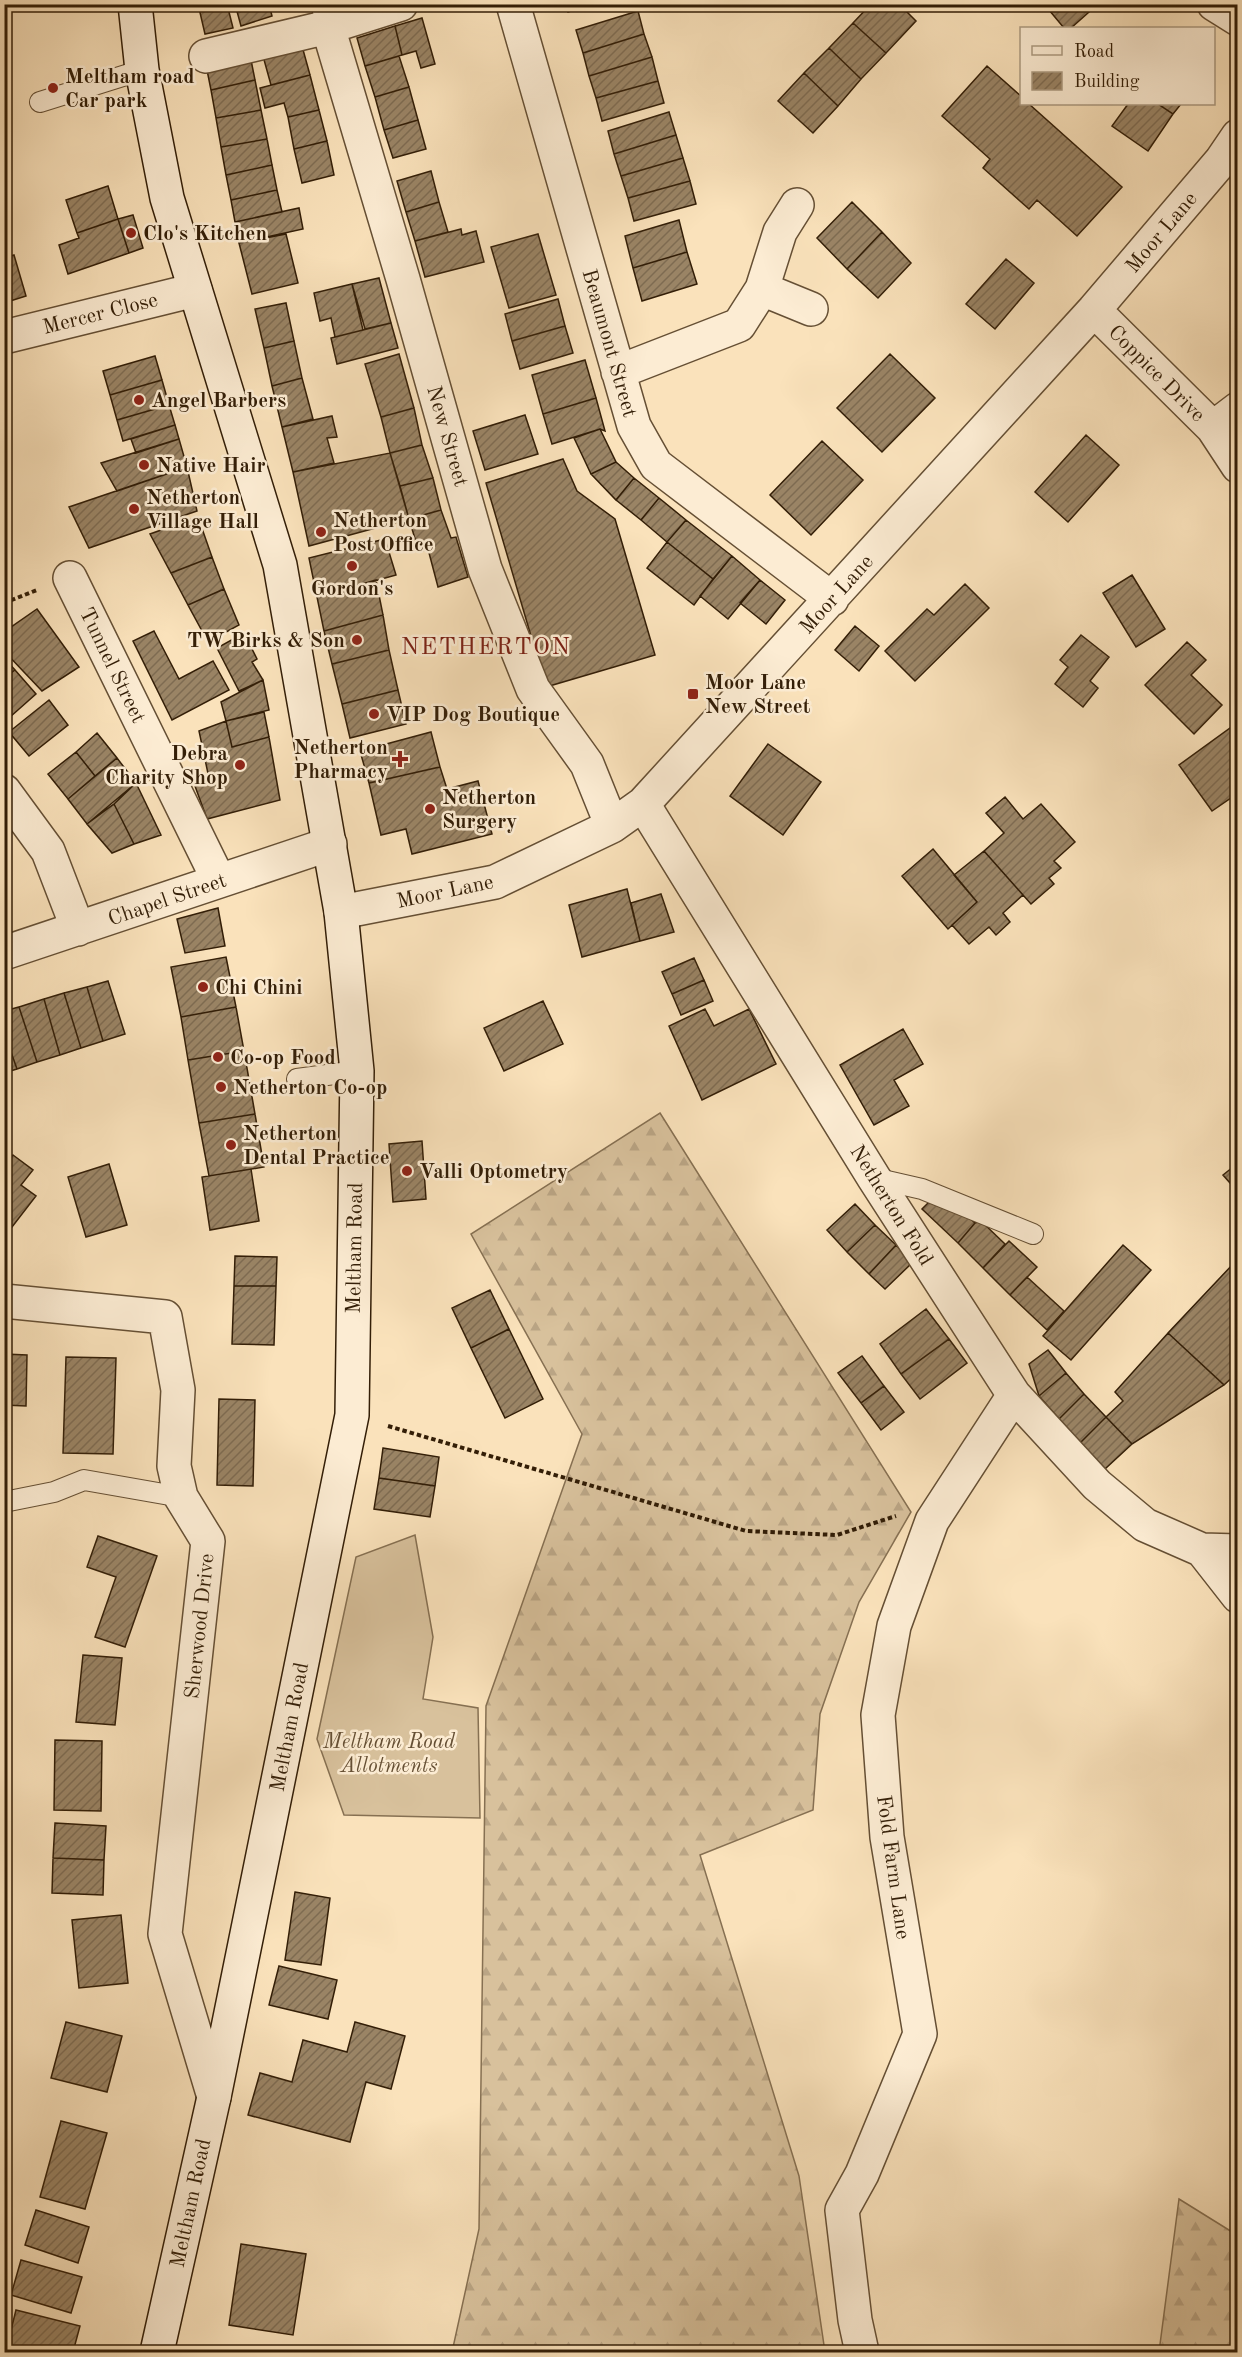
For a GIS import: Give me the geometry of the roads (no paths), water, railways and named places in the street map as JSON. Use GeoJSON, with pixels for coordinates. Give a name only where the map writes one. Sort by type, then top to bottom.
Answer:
{"type":"FeatureCollection","features":[{"type":"Feature","properties":{"kind":"street","name":"Meltham Road"},"geometry":{"type":"LineString","coordinates":[[135,4],[142,70],[167,198],[280,565],[341,912],[357,1071],[352,1415],[214,2097],[158,2352]]}},
{"type":"Feature","properties":{"kind":"street"},"geometry":{"type":"LineString","coordinates":[[206,56],[324,16],[400,4]]}},
{"type":"Feature","properties":{"kind":"street","name":"Beaumont Street"},"geometry":{"type":"LineString","coordinates":[[513,4],[634,426],[656,465],[832,599]]}},
{"type":"Feature","properties":{"kind":"street"},"geometry":{"type":"LineString","coordinates":[[1214,4],[1238,19]]}},
{"type":"Feature","properties":{"kind":"street","name":"New Street"},"geometry":{"type":"LineString","coordinates":[[324,16],[403,279],[485,569],[533,689],[586,764],[612,826]]}},
{"type":"Feature","properties":{"kind":"street","name":"Moor Lane"},"geometry":{"type":"LineString","coordinates":[[341,912],[495,882],[612,826],[643,804],[1094,310],[1221,161],[1238,136]]}},
{"type":"Feature","properties":{"kind":"street"},"geometry":{"type":"LineString","coordinates":[[618,372],[739,325],[762,289],[780,232],[797,205]]}},
{"type":"Feature","properties":{"kind":"street"},"geometry":{"type":"LineString","coordinates":[[762,289],[811,309]]}},
{"type":"Feature","properties":{"kind":"street","name":"Mercer Close"},"geometry":{"type":"LineString","coordinates":[[4,337],[195,290]]}},
{"type":"Feature","properties":{"kind":"street","name":"Coppice Drive"},"geometry":{"type":"LineString","coordinates":[[1094,310],[1225,418],[1238,466]]}},
{"type":"Feature","properties":{"kind":"street","name":"Tunnel Street"},"geometry":{"type":"LineString","coordinates":[[70,578],[219,881]]}},
{"type":"Feature","properties":{"kind":"street"},"geometry":{"type":"LineString","coordinates":[[4,791],[48,851],[78,929]]}},
{"type":"Feature","properties":{"kind":"street","name":"Netherton Fold"},"geometry":{"type":"LineString","coordinates":[[643,804],[874,1178],[1014,1395],[1097,1485],[1145,1526],[1202,1550]]}},
{"type":"Feature","properties":{"kind":"street","name":"Chapel Street"},"geometry":{"type":"LineString","coordinates":[[4,952],[330,844]]}},
{"type":"Feature","properties":{"kind":"street","name":"Sherwood Drive"},"geometry":{"type":"LineString","coordinates":[[4,1301],[165,1317],[178,1390],[174,1466],[181,1497],[208,1541],[165,1934],[214,2097]]}},
{"type":"Feature","properties":{"kind":"street","name":"Fold Farm Lane"},"geometry":{"type":"LineString","coordinates":[[862,2352],[855,2320],[843,2210],[862,2174],[920,2034],[887,1837],[878,1715],[894,1626],[932,1521],[1014,1395]]}},
{"type":"Feature","properties":{"kind":"street"},"geometry":{"type":"LineString","coordinates":[[1202,1550],[1238,1551]]}},
{"type":"Feature","properties":{"kind":"street"},"geometry":{"type":"LineString","coordinates":[[1202,1550],[1238,1596]]}},
{"type":"Feature","properties":{"kind":"lane"},"geometry":{"type":"LineString","coordinates":[[40,102],[142,70]]}},
{"type":"Feature","properties":{"kind":"lane"},"geometry":{"type":"LineString","coordinates":[[297,1079],[357,1071]]}},
{"type":"Feature","properties":{"kind":"lane"},"geometry":{"type":"LineString","coordinates":[[874,1178],[922,1189],[1033,1234]]}},
{"type":"Feature","properties":{"kind":"lane"},"geometry":{"type":"LineString","coordinates":[[4,1502],[54,1492],[84,1480],[181,1497]]}},
{"type":"Feature","properties":{"kind":"place","name":"Meltham road Car park"},"geometry":{"type":"Point","coordinates":[53,88]}},
{"type":"Feature","properties":{"kind":"place","name":"Clo's Kitchen"},"geometry":{"type":"Point","coordinates":[131,233]}},
{"type":"Feature","properties":{"kind":"place","name":"Angel Barbers"},"geometry":{"type":"Point","coordinates":[139,400]}},
{"type":"Feature","properties":{"kind":"place","name":"Native Hair"},"geometry":{"type":"Point","coordinates":[144,465]}},
{"type":"Feature","properties":{"kind":"place","name":"Netherton Village Hall"},"geometry":{"type":"Point","coordinates":[134,509]}},
{"type":"Feature","properties":{"kind":"place","name":"Netherton Post Office"},"geometry":{"type":"Point","coordinates":[321,532]}},
{"type":"Feature","properties":{"kind":"place","name":"Gordon's"},"geometry":{"type":"Point","coordinates":[352,566]}},
{"type":"Feature","properties":{"kind":"place","name":"TW Birks & Son"},"geometry":{"type":"Point","coordinates":[357,640]}},
{"type":"Feature","properties":{"kind":"place","name":"Moor Lane New Street"},"geometry":{"type":"Point","coordinates":[693,694]}},
{"type":"Feature","properties":{"kind":"place","name":"VIP Dog Boutique"},"geometry":{"type":"Point","coordinates":[374,714]}},
{"type":"Feature","properties":{"kind":"place","name":"Netherton Pharmacy"},"geometry":{"type":"Point","coordinates":[400,759]}},
{"type":"Feature","properties":{"kind":"place","name":"Debra Charity Shop"},"geometry":{"type":"Point","coordinates":[240,765]}},
{"type":"Feature","properties":{"kind":"place","name":"Netherton Surgery"},"geometry":{"type":"Point","coordinates":[430,809]}},
{"type":"Feature","properties":{"kind":"place","name":"Chi Chini"},"geometry":{"type":"Point","coordinates":[203,987]}},
{"type":"Feature","properties":{"kind":"place","name":"Co-op Food"},"geometry":{"type":"Point","coordinates":[218,1057]}},
{"type":"Feature","properties":{"kind":"place","name":"Netherton Co-op"},"geometry":{"type":"Point","coordinates":[221,1087]}},
{"type":"Feature","properties":{"kind":"place","name":"Netherton Dental Practice"},"geometry":{"type":"Point","coordinates":[231,1145]}},
{"type":"Feature","properties":{"kind":"place","name":"Valli Optometry"},"geometry":{"type":"Point","coordinates":[407,1171]}},
{"type":"Feature","properties":{"kind":"district","name":"NETHERTON"},"geometry":{"type":"Point","coordinates":[486,646]}},
{"type":"Feature","properties":{"kind":"park label","name":"Meltham Road Allotments"},"geometry":{"type":"Point","coordinates":[389,1753]}}]}
